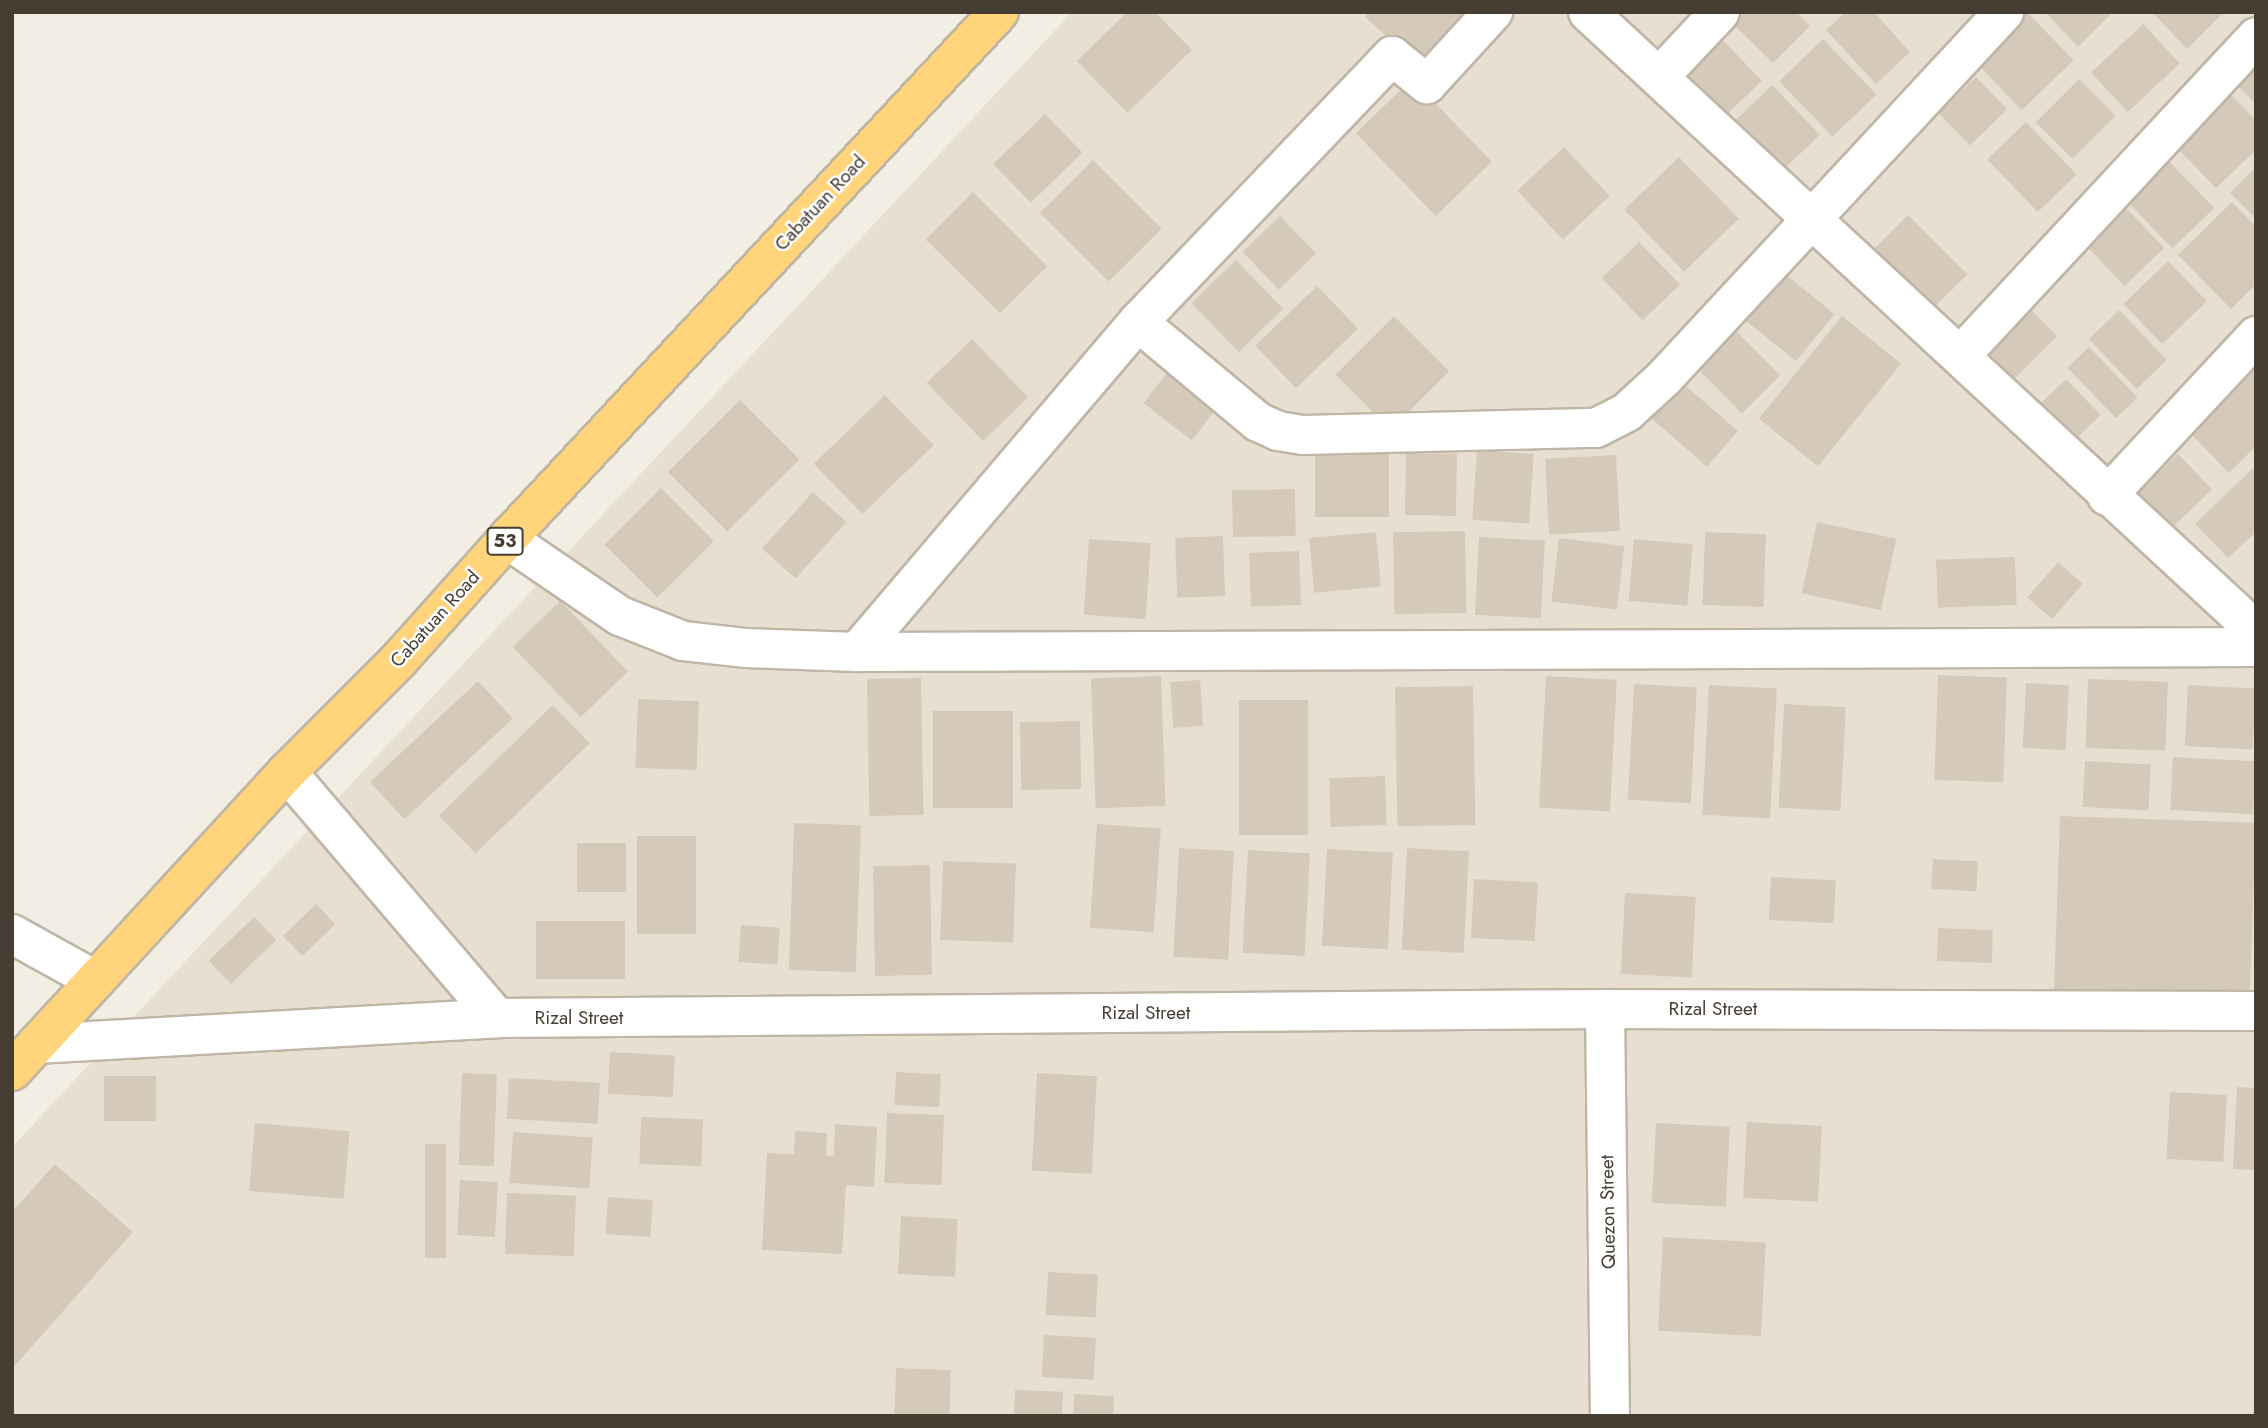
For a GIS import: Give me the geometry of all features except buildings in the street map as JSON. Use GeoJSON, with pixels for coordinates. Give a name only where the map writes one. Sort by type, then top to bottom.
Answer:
{"type":"FeatureCollection","features":[{"type":"Feature","properties":{"kind":"highway","name":"Cabatuan Road"},"geometry":{"type":"LineString","coordinates":[[25,1057],[287,772],[398,661],[507,539],[999,12]]}},
{"type":"Feature","properties":{"kind":"street"},"geometry":{"type":"LineString","coordinates":[[857,652],[1138,322],[1392,56],[1427,84],[1493,12]]}},
{"type":"Feature","properties":{"kind":"street"},"geometry":{"type":"LineString","coordinates":[[1587,12],[1959,356],[2250,636]]}},
{"type":"Feature","properties":{"kind":"street"},"geometry":{"type":"LineString","coordinates":[[1659,76],[1720,12]]}},
{"type":"Feature","properties":{"kind":"street"},"geometry":{"type":"LineString","coordinates":[[1138,322],[1258,422],[1278,431],[1303,435],[1596,428],[1627,412],[1664,378],[2004,12]]}},
{"type":"Feature","properties":{"kind":"street"},"geometry":{"type":"LineString","coordinates":[[1959,356],[2256,37]]}},
{"type":"Feature","properties":{"kind":"street"},"geometry":{"type":"LineString","coordinates":[[2107,496],[2256,336]]}},
{"type":"Feature","properties":{"kind":"street"},"geometry":{"type":"LineString","coordinates":[[507,539],[620,616],[683,642],[745,648],[857,652],[2250,636]]}},
{"type":"Feature","properties":{"kind":"street"},"geometry":{"type":"LineString","coordinates":[[287,772],[497,1018]]}},
{"type":"Feature","properties":{"kind":"street"},"geometry":{"type":"LineString","coordinates":[[12,934],[95,980]]}},
{"type":"Feature","properties":{"kind":"street","name":"Rizal Street"},"geometry":{"type":"LineString","coordinates":[[25,1057],[497,1018],[1605,1009],[2256,1011]]}},
{"type":"Feature","properties":{"kind":"street","name":"Quezon Street"},"geometry":{"type":"LineString","coordinates":[[1605,1009],[1611,1416]]}},
{"type":"Feature","properties":{"kind":"shaded area"},"geometry":{"type":"Polygon","coordinates":[[[1072,12],[2256,12],[2256,1416],[12,1416],[12,1147],[1072,12]]]}}]}
